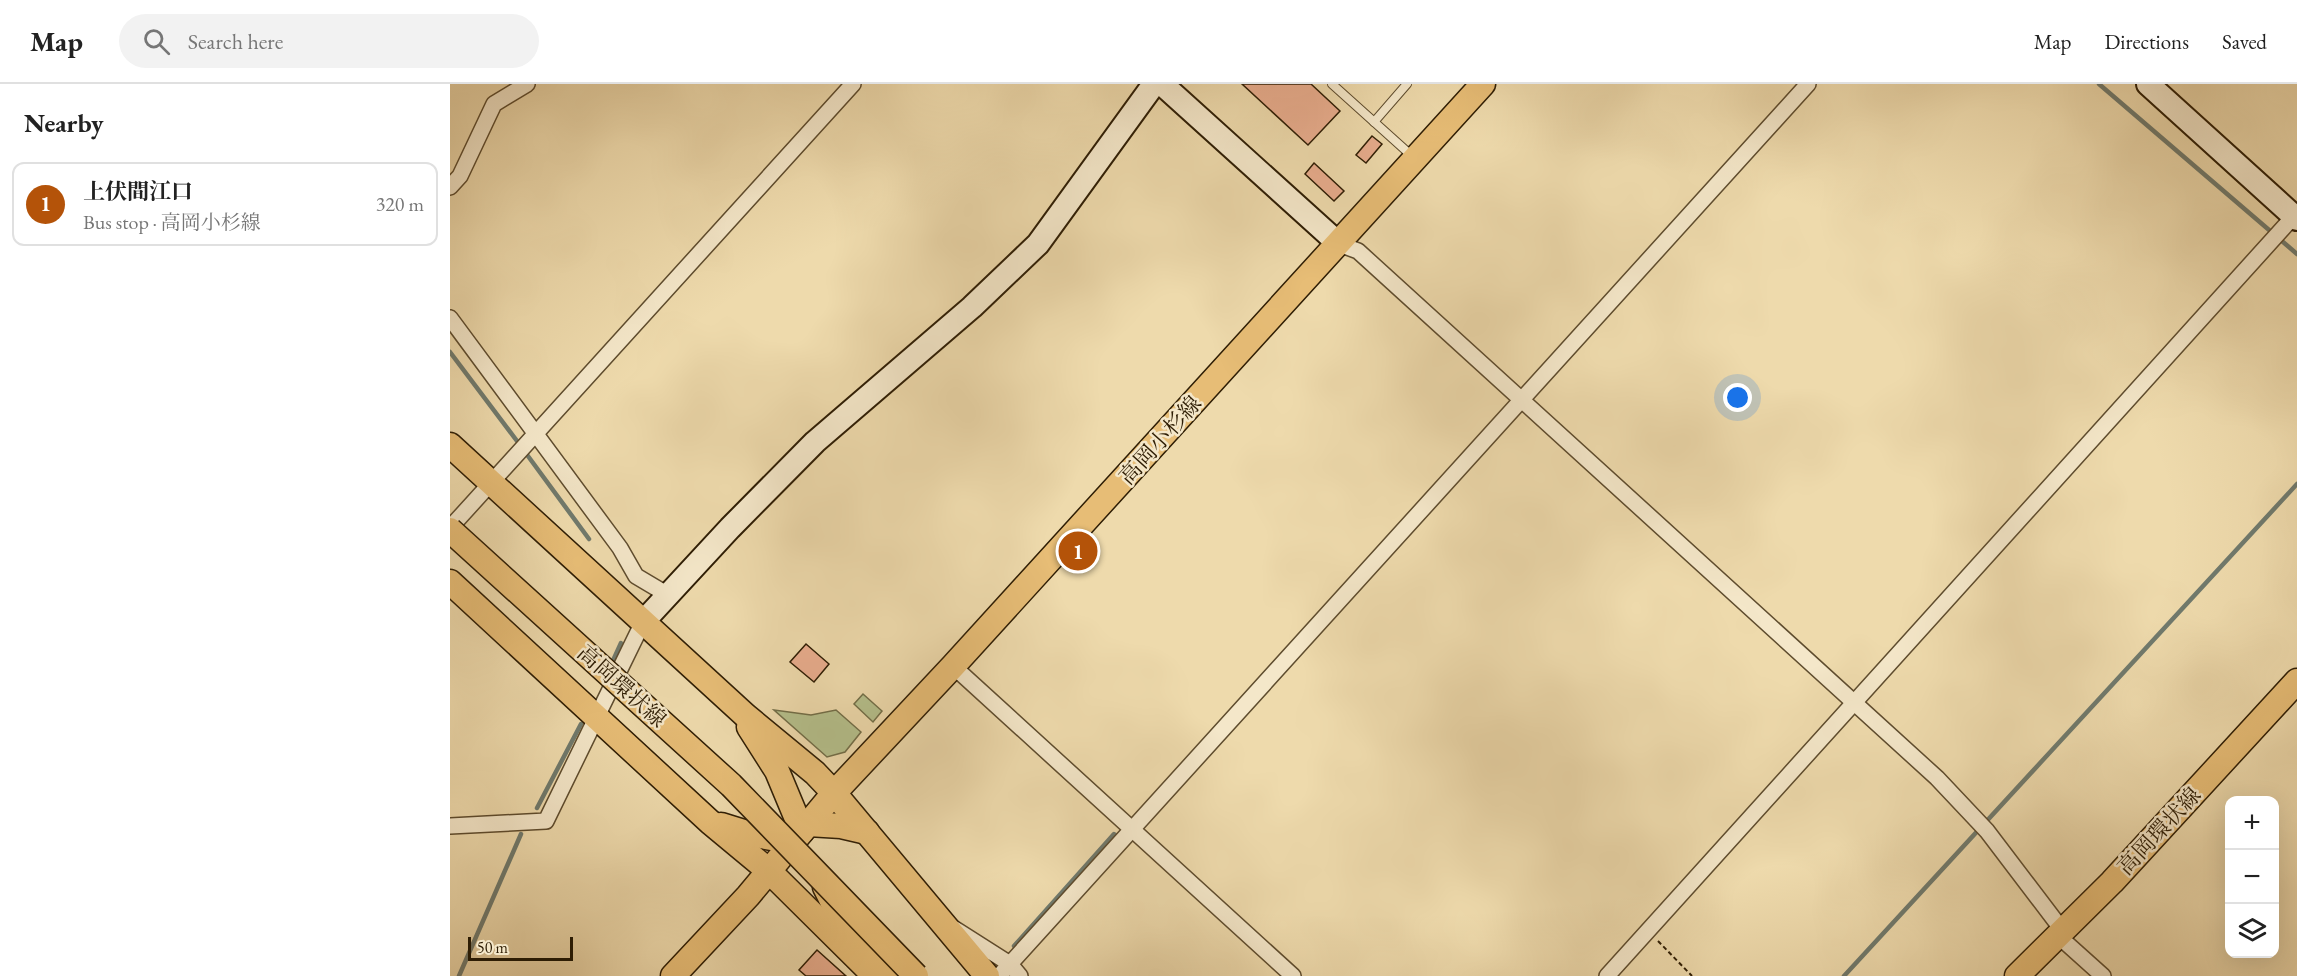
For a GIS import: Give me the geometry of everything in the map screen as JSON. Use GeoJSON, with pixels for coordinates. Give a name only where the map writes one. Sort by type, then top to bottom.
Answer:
{"type":"FeatureCollection","features":[{"type":"Feature","properties":{"kind":"main road","name":"高岡小杉線"},"geometry":{"type":"LineString","coordinates":[[834,793],[954,666],[1483,84]]}},
{"type":"Feature","properties":{"kind":"main road"},"geometry":{"type":"LineString","coordinates":[[450,445],[736,708],[815,773],[987,976]]}},
{"type":"Feature","properties":{"kind":"main road","name":"高岡環状線"},"geometry":{"type":"LineString","coordinates":[[450,529],[731,785],[916,976]]}},
{"type":"Feature","properties":{"kind":"main road"},"geometry":{"type":"LineString","coordinates":[[450,582],[710,822],[769,871],[875,976]]}},
{"type":"Feature","properties":{"kind":"main road","name":"高岡環状線"},"geometry":{"type":"LineString","coordinates":[[2017,976],[2112,882],[2297,681]]}},
{"type":"Feature","properties":{"kind":"main road"},"geometry":{"type":"LineString","coordinates":[[736,708],[777,771],[800,834],[837,911],[892,976]]}},
{"type":"Feature","properties":{"kind":"main road"},"geometry":{"type":"LineString","coordinates":[[673,976],[769,871],[834,793]]}},
{"type":"Feature","properties":{"kind":"main road"},"geometry":{"type":"LineString","coordinates":[[710,822],[750,834],[800,834],[842,826],[867,832]]}},
{"type":"Feature","properties":{"kind":"street"},"geometry":{"type":"LineString","coordinates":[[450,186],[460,176],[494,104],[527,84]]}},
{"type":"Feature","properties":{"kind":"street"},"geometry":{"type":"LineString","coordinates":[[450,529],[534,433],[853,84]]}},
{"type":"Feature","properties":{"kind":"street"},"geometry":{"type":"LineString","coordinates":[[450,826],[546,821],[643,622],[730,528],[815,442],[972,307],[1038,244],[1154,84]]}},
{"type":"Feature","properties":{"kind":"street"},"geometry":{"type":"LineString","coordinates":[[1162,84],[1339,244],[1358,251],[1936,778],[1987,831],[2063,931],[2064,941],[2103,976]]}},
{"type":"Feature","properties":{"kind":"street"},"geometry":{"type":"LineString","coordinates":[[999,976],[1808,84]]}},
{"type":"Feature","properties":{"kind":"street"},"geometry":{"type":"LineString","coordinates":[[1607,976],[1853,702],[2295,218],[2148,84]]}},
{"type":"Feature","properties":{"kind":"street"},"geometry":{"type":"LineString","coordinates":[[450,318],[620,548],[636,576],[668,595]]}},
{"type":"Feature","properties":{"kind":"street"},"geometry":{"type":"LineString","coordinates":[[954,666],[1293,976]]}},
{"type":"Feature","properties":{"kind":"street"},"geometry":{"type":"LineString","coordinates":[[938,918],[1010,964],[1020,976]]}},
{"type":"Feature","properties":{"kind":"lane"},"geometry":{"type":"LineString","coordinates":[[1332,84],[1415,159]]}},
{"type":"Feature","properties":{"kind":"lane"},"geometry":{"type":"LineString","coordinates":[[1374,122],[1407,84]]}},
{"type":"Feature","properties":{"kind":"path"},"geometry":{"type":"LineString","coordinates":[[1648,930],[1692,976]]}},
{"type":"Feature","properties":{"kind":"green space"},"geometry":{"type":"Polygon","coordinates":[[[863,694],[882,711],[873,722],[854,704],[863,694]]]}},
{"type":"Feature","properties":{"kind":"green space"},"geometry":{"type":"Polygon","coordinates":[[[774,710],[811,715],[836,710],[861,732],[845,752],[827,757],[774,710]]]}},
{"type":"Feature","properties":{"kind":"building"},"geometry":{"type":"Polygon","coordinates":[[[1242,84],[1311,84],[1340,111],[1308,145],[1242,84]]]}},
{"type":"Feature","properties":{"kind":"building"},"geometry":{"type":"Polygon","coordinates":[[[1372,136],[1382,144],[1366,163],[1356,155],[1372,136]]]}},
{"type":"Feature","properties":{"kind":"building"},"geometry":{"type":"Polygon","coordinates":[[[1314,163],[1344,191],[1334,201],[1305,174],[1314,163]]]}},
{"type":"Feature","properties":{"kind":"building"},"geometry":{"type":"Polygon","coordinates":[[[806,644],[829,664],[814,682],[790,662],[806,644]]]}},
{"type":"Feature","properties":{"kind":"building"},"geometry":{"type":"Polygon","coordinates":[[[817,950],[846,976],[806,976],[799,970],[817,950]]]}},
{"type":"Feature","properties":{"kind":"waterway"},"geometry":{"type":"LineString","coordinates":[[2099,84],[2297,254]]}},
{"type":"Feature","properties":{"kind":"waterway"},"geometry":{"type":"LineString","coordinates":[[450,352],[520,445]]}},
{"type":"Feature","properties":{"kind":"waterway"},"geometry":{"type":"LineString","coordinates":[[525,452],[589,539]]}},
{"type":"Feature","properties":{"kind":"waterway"},"geometry":{"type":"LineString","coordinates":[[1844,976],[2297,484]]}},
{"type":"Feature","properties":{"kind":"waterway"},"geometry":{"type":"LineString","coordinates":[[611,665],[621,643]]}},
{"type":"Feature","properties":{"kind":"waterway"},"geometry":{"type":"LineString","coordinates":[[537,808],[581,724]]}},
{"type":"Feature","properties":{"kind":"waterway"},"geometry":{"type":"LineString","coordinates":[[459,976],[521,834]]}},
{"type":"Feature","properties":{"kind":"waterway"},"geometry":{"type":"LineString","coordinates":[[1014,946],[1114,834],[1120,838]]}},
{"type":"Feature","properties":{"kind":"place","name":"上伏間江口"},"geometry":{"type":"Point","coordinates":[1078,551]}}]}
